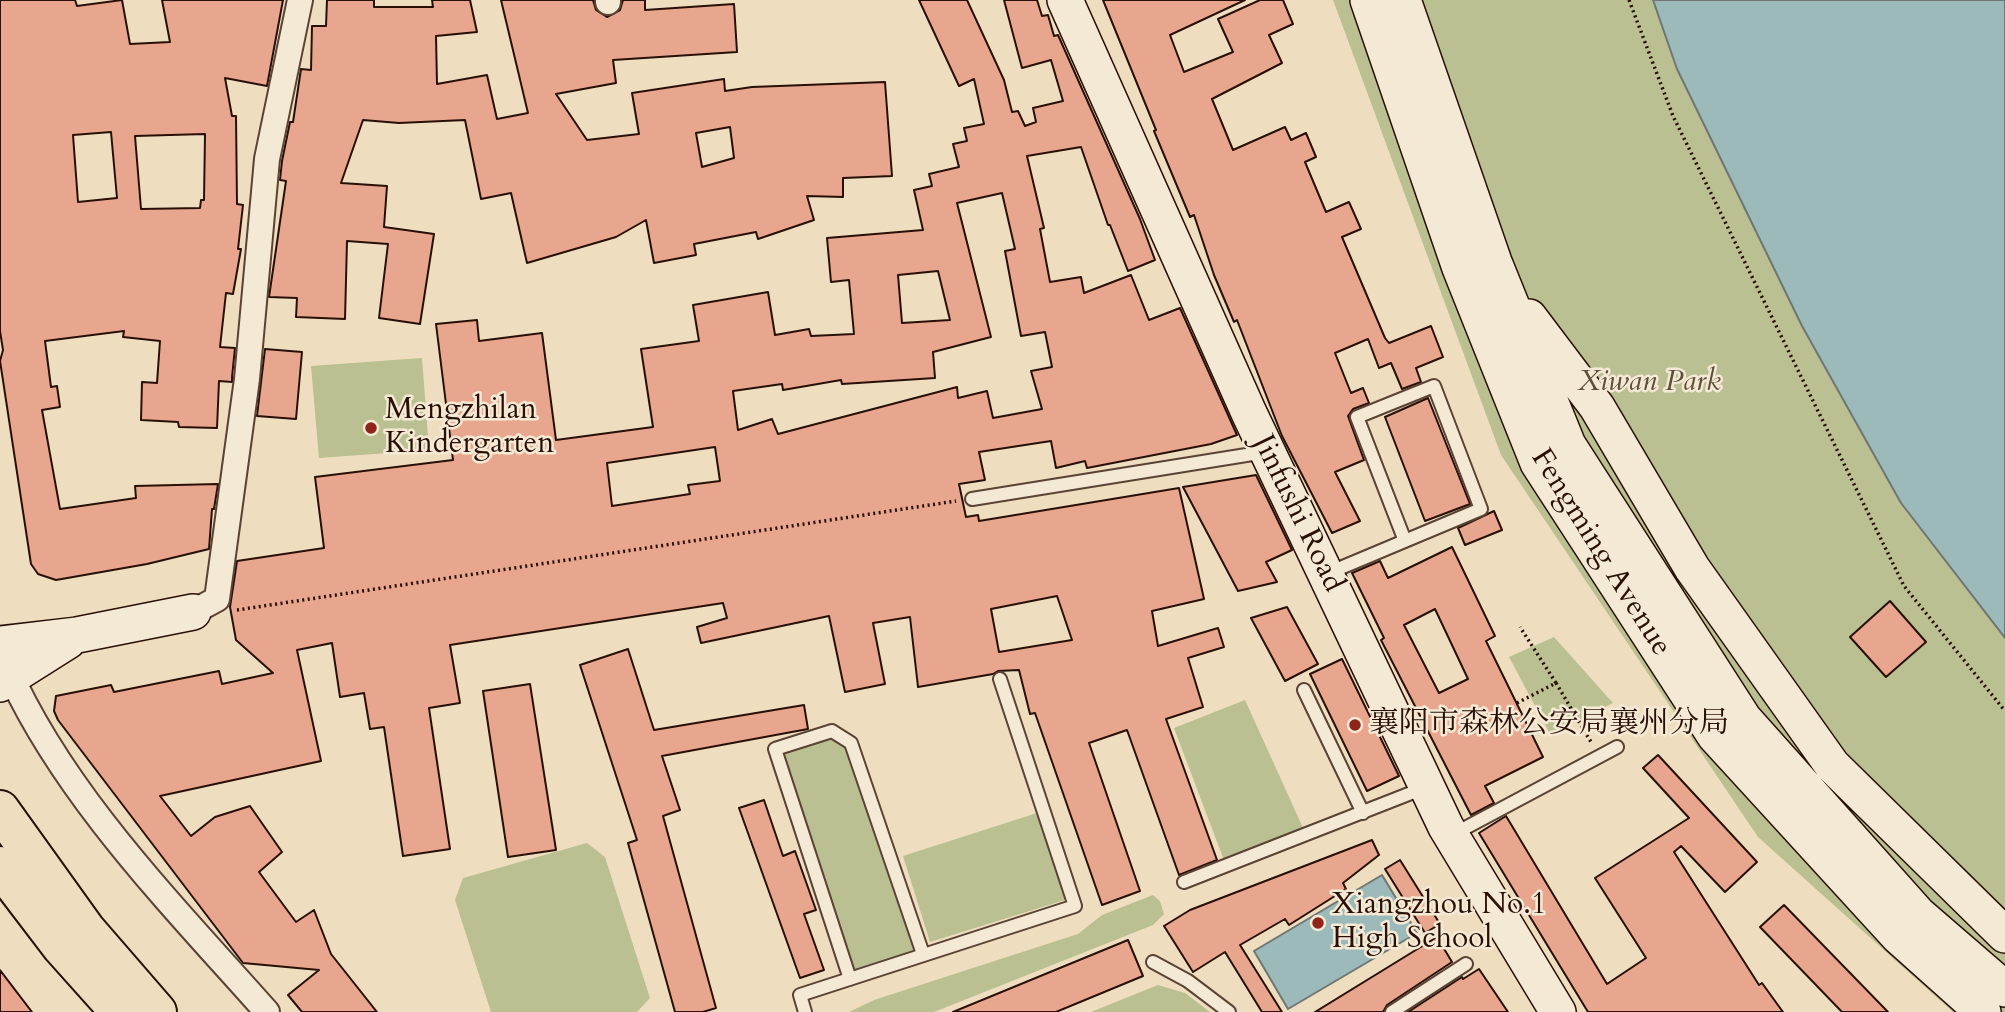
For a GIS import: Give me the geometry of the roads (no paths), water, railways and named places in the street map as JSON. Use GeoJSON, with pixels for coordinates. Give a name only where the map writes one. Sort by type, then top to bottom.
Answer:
{"type":"FeatureCollection","features":[{"type":"Feature","properties":{"kind":"main road","name":"Jinfushi Road"},"geometry":{"type":"LineString","coordinates":[[1065,0],[1267,452],[1427,787],[1451,835],[1558,1012]]}},
{"type":"Feature","properties":{"kind":"main road","name":"Fengming Avenue"},"geometry":{"type":"LineString","coordinates":[[1368,0],[1460,268],[1538,463],[1715,736],[1898,936],[1983,1012]]}},
{"type":"Feature","properties":{"kind":"main road","name":"Fengming Avenue"},"geometry":{"type":"LineString","coordinates":[[1403,0],[1501,280],[1568,445],[1744,719],[1918,914],[2005,989]]}},
{"type":"Feature","properties":{"kind":"main road"},"geometry":{"type":"LineString","coordinates":[[1501,280],[1597,407],[1692,568],[1832,765],[2005,935]]}},
{"type":"Feature","properties":{"kind":"main road"},"geometry":{"type":"LineString","coordinates":[[0,644],[77,635],[193,612]]}},
{"type":"Feature","properties":{"kind":"main road"},"geometry":{"type":"LineString","coordinates":[[0,621],[77,635]]}},
{"type":"Feature","properties":{"kind":"main road"},"geometry":{"type":"LineString","coordinates":[[4,670],[77,635]]}},
{"type":"Feature","properties":{"kind":"main road"},"geometry":{"type":"LineString","coordinates":[[1824,809],[1852,785]]}},
{"type":"Feature","properties":{"kind":"main road"},"geometry":{"type":"LineString","coordinates":[[0,810],[86,930],[158,1012]]}},
{"type":"Feature","properties":{"kind":"main road"},"geometry":{"type":"LineString","coordinates":[[0,866],[114,1010]]}},
{"type":"Feature","properties":{"kind":"street"},"geometry":{"type":"LineString","coordinates":[[193,612],[217,599],[247,379],[267,159],[300,0]]}},
{"type":"Feature","properties":{"kind":"street"},"geometry":{"type":"LineString","coordinates":[[4,670],[27,713],[121,845],[267,1012]]}},
{"type":"Feature","properties":{"kind":"lane"},"geometry":{"type":"LineString","coordinates":[[1326,575],[1481,509],[1434,386],[1357,417],[1405,541]]}},
{"type":"Feature","properties":{"kind":"lane"},"geometry":{"type":"LineString","coordinates":[[972,499],[1267,452]]}},
{"type":"Feature","properties":{"kind":"lane"},"geometry":{"type":"LineString","coordinates":[[806,1012],[800,995],[1075,906],[1000,679]]}},
{"type":"Feature","properties":{"kind":"lane"},"geometry":{"type":"LineString","coordinates":[[1304,690],[1363,813]]}},
{"type":"Feature","properties":{"kind":"lane"},"geometry":{"type":"LineString","coordinates":[[850,979],[775,749],[832,731],[851,743],[923,954]]}},
{"type":"Feature","properties":{"kind":"lane"},"geometry":{"type":"LineString","coordinates":[[1451,835],[1617,747]]}},
{"type":"Feature","properties":{"kind":"lane"},"geometry":{"type":"LineString","coordinates":[[1184,882],[1427,787]]}},
{"type":"Feature","properties":{"kind":"lane"},"geometry":{"type":"LineString","coordinates":[[1153,962],[1188,981],[1229,1012]]}},
{"type":"Feature","properties":{"kind":"lane"},"geometry":{"type":"LineString","coordinates":[[1392,1012],[1465,964]]}},
{"type":"Feature","properties":{"kind":"water"},"geometry":{"type":"Polygon","coordinates":[[[1653,0],[2005,0],[2005,638],[1901,503],[1802,326],[1677,69],[1653,0]]]}},
{"type":"Feature","properties":{"kind":"water"},"geometry":{"type":"Polygon","coordinates":[[[1382,875],[1417,933],[1288,1009],[1254,951],[1382,875]]]}},
{"type":"Feature","properties":{"kind":"place","name":"Mengzhilan Kindergarten"},"geometry":{"type":"Point","coordinates":[371,428]}},
{"type":"Feature","properties":{"kind":"place","name":"襄阳市森林公安局襄州分局"},"geometry":{"type":"Point","coordinates":[1355,725]}},
{"type":"Feature","properties":{"kind":"place","name":"Xiangzhou No.1 High School"},"geometry":{"type":"Point","coordinates":[1318,923]}},
{"type":"Feature","properties":{"kind":"park label","name":"Xiwan Park"},"geometry":{"type":"Point","coordinates":[1649,383]}}]}
